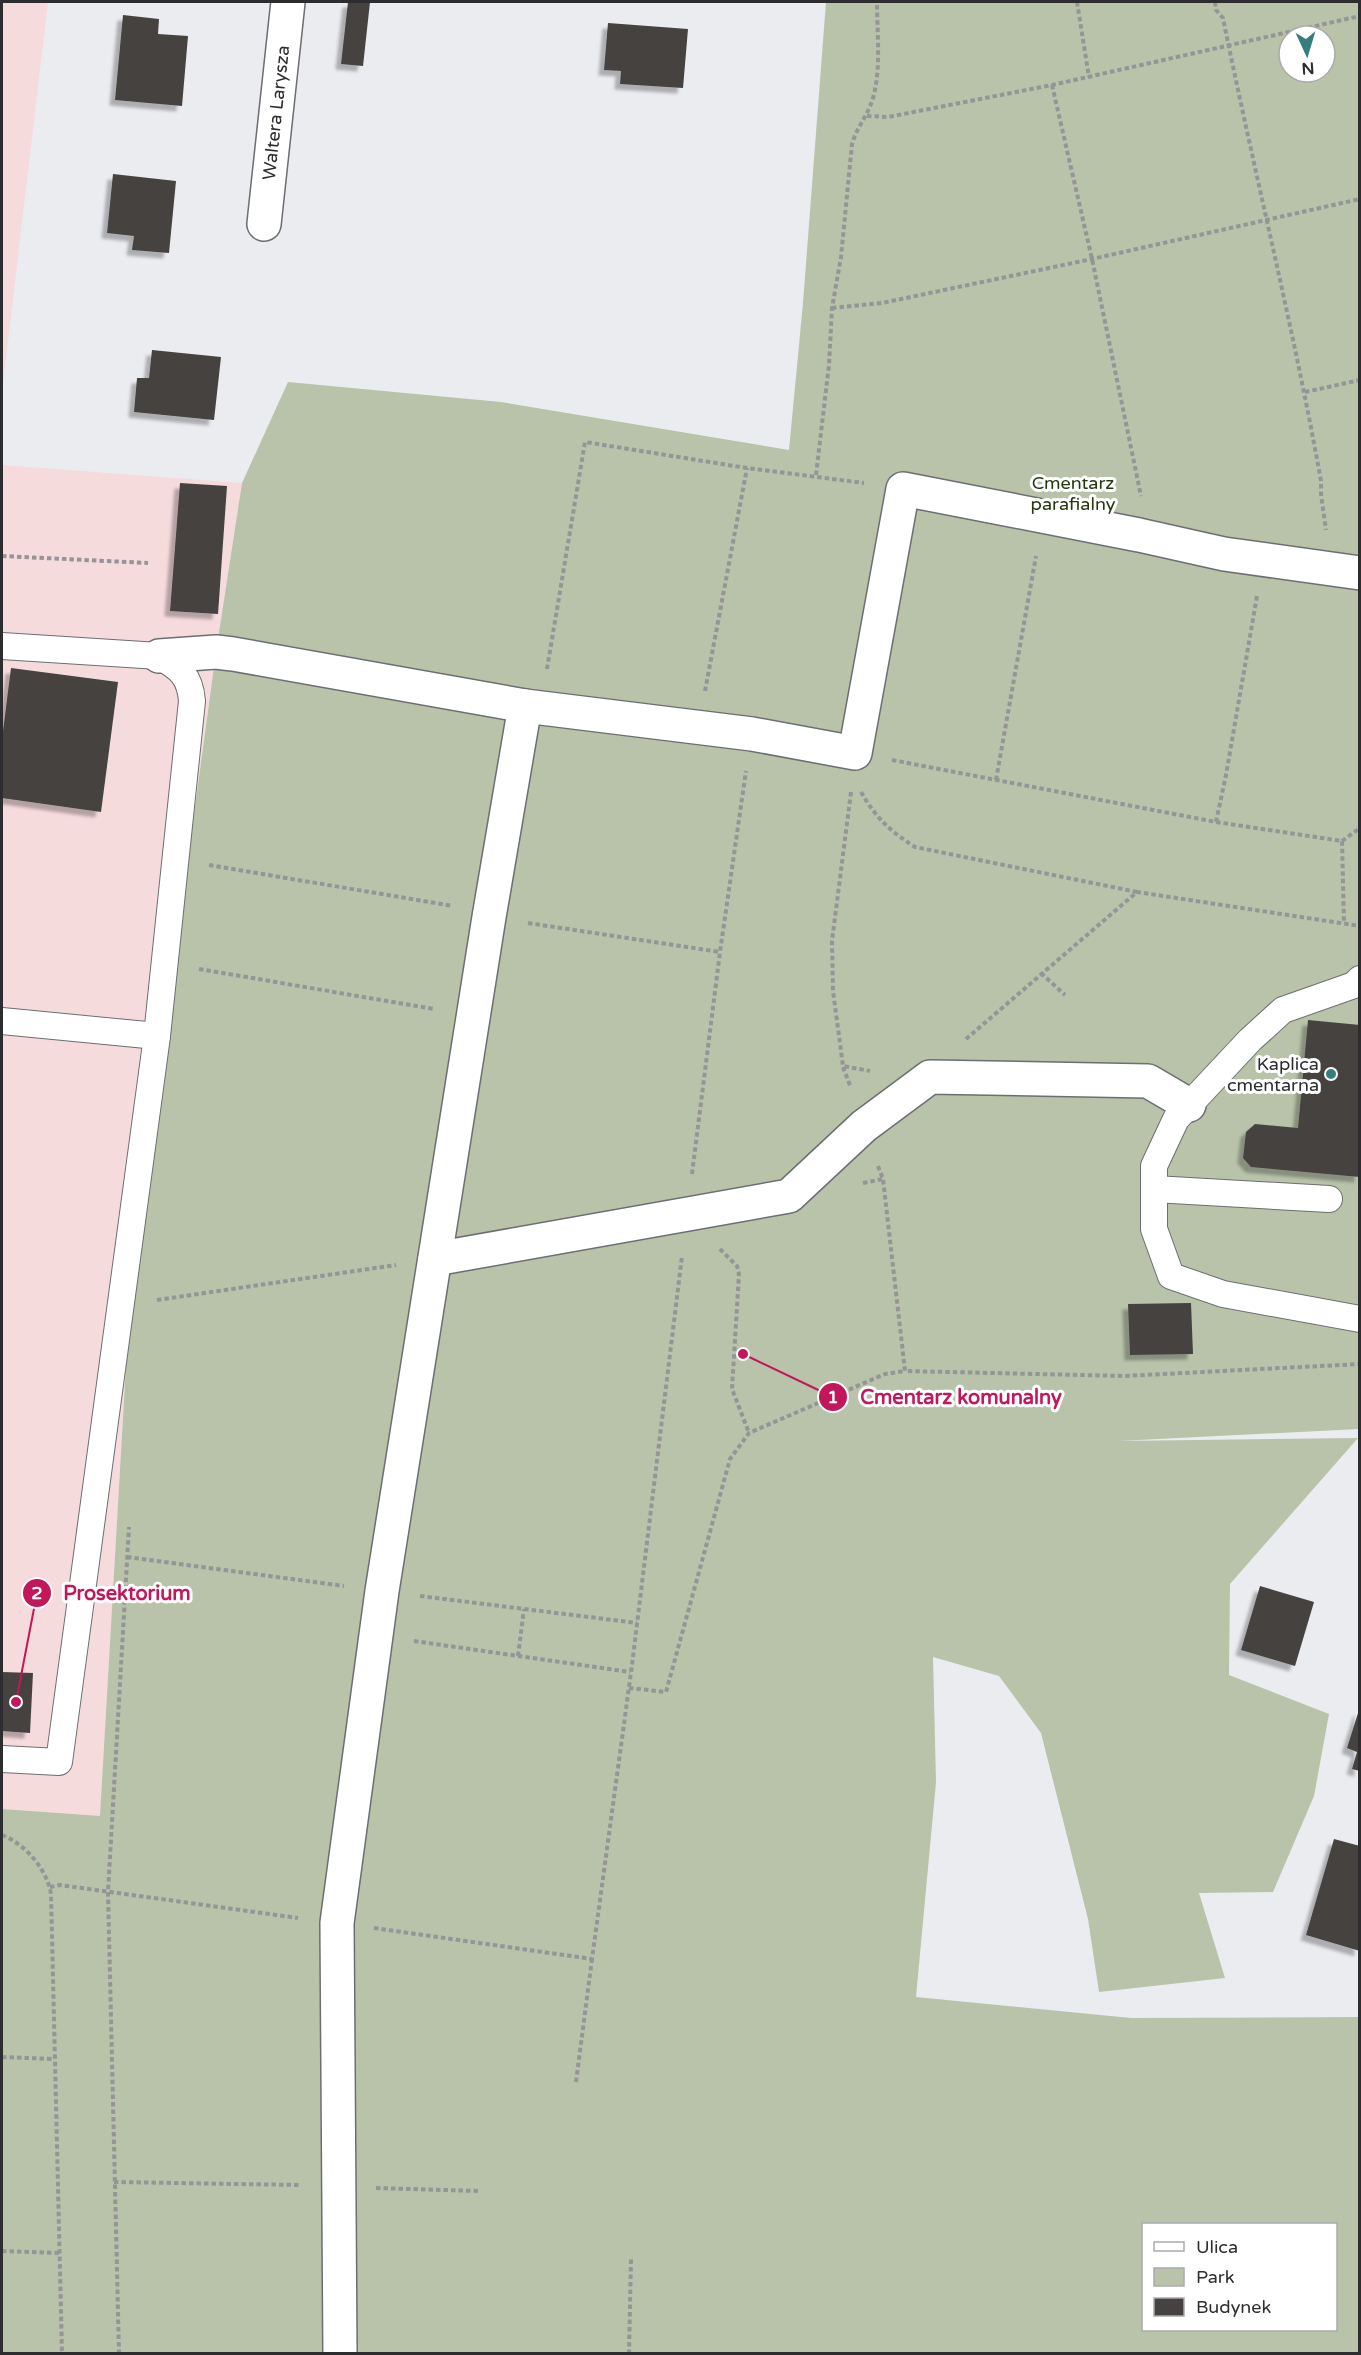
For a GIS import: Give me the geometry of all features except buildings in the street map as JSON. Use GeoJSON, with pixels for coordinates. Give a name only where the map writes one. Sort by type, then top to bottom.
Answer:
{"type":"FeatureCollection","features":[{"type":"Feature","properties":{"kind":"street","name":"Waltera Larysza"},"geometry":{"type":"LineString","coordinates":[[264,224],[288,2]]}},
{"type":"Feature","properties":{"kind":"street"},"geometry":{"type":"LineString","coordinates":[[159,656],[216,652],[233,654],[532,707],[752,734],[854,765],[903,489],[1140,535],[1224,554],[1359,573]]}},
{"type":"Feature","properties":{"kind":"street"},"geometry":{"type":"LineString","coordinates":[[340,2354],[339,2187],[352,1925],[382,1591],[489,914],[532,707]]}},
{"type":"Feature","properties":{"kind":"street"},"geometry":{"type":"LineString","coordinates":[[435,1259],[789,1196],[864,1126],[930,1077],[1148,1082],[1189,1105]]}},
{"type":"Feature","properties":{"kind":"lane"},"geometry":{"type":"LineString","coordinates":[[2,646],[159,656],[172,663],[184,674],[191,686],[192,701],[157,1036],[59,1762],[2,1759]]}},
{"type":"Feature","properties":{"kind":"lane"},"geometry":{"type":"LineString","coordinates":[[1359,979],[1354,985],[1283,1010],[1250,1040],[1176,1119],[1154,1166],[1154,1229],[1172,1276],[1223,1294],[1359,1319]]}},
{"type":"Feature","properties":{"kind":"lane"},"geometry":{"type":"LineString","coordinates":[[2,1021],[157,1036]]}},
{"type":"Feature","properties":{"kind":"lane"},"geometry":{"type":"LineString","coordinates":[[1154,1189],[1329,1198]]}},
{"type":"Feature","properties":{"kind":"path"},"geometry":{"type":"LineString","coordinates":[[816,475],[829,365],[832,308],[842,257],[852,144],[856,129],[867,116],[877,74],[877,2]]}},
{"type":"Feature","properties":{"kind":"path"},"geometry":{"type":"LineString","coordinates":[[1077,2],[1089,76]]}},
{"type":"Feature","properties":{"kind":"path"},"geometry":{"type":"LineString","coordinates":[[1215,2],[1216,10],[1223,18],[1305,392],[1321,481],[1329,549],[1326,569]]}},
{"type":"Feature","properties":{"kind":"path"},"geometry":{"type":"LineString","coordinates":[[867,116],[888,117],[1052,85],[1359,16]]}},
{"type":"Feature","properties":{"kind":"path"},"geometry":{"type":"LineString","coordinates":[[1052,85],[1092,259],[1141,492],[1143,512],[1140,535]]}},
{"type":"Feature","properties":{"kind":"path"},"geometry":{"type":"LineString","coordinates":[[832,308],[882,303],[1359,199]]}},
{"type":"Feature","properties":{"kind":"path"},"geometry":{"type":"LineString","coordinates":[[1305,392],[1359,380]]}},
{"type":"Feature","properties":{"kind":"path"},"geometry":{"type":"LineString","coordinates":[[532,707],[585,442],[747,468],[816,475],[903,489]]}},
{"type":"Feature","properties":{"kind":"path"},"geometry":{"type":"LineString","coordinates":[[698,728],[747,468]]}},
{"type":"Feature","properties":{"kind":"path"},"geometry":{"type":"LineString","coordinates":[[996,780],[1043,516]]}},
{"type":"Feature","properties":{"kind":"path"},"geometry":{"type":"LineString","coordinates":[[2,556],[148,562]]}},
{"type":"Feature","properties":{"kind":"path"},"geometry":{"type":"LineString","coordinates":[[1216,822],[1251,639],[1263,560]]}},
{"type":"Feature","properties":{"kind":"path"},"geometry":{"type":"LineString","coordinates":[[854,765],[996,780],[1216,822],[1342,841],[1359,828]]}},
{"type":"Feature","properties":{"kind":"path"},"geometry":{"type":"LineString","coordinates":[[854,765],[871,810],[890,831],[915,847],[1137,892],[1359,926]]}},
{"type":"Feature","properties":{"kind":"path"},"geometry":{"type":"LineString","coordinates":[[854,765],[832,941],[833,991],[843,1066],[882,1073],[930,1077],[938,1063],[1137,892]]}},
{"type":"Feature","properties":{"kind":"path"},"geometry":{"type":"LineString","coordinates":[[1342,841],[1344,923]]}},
{"type":"Feature","properties":{"kind":"path"},"geometry":{"type":"LineString","coordinates":[[207,876],[209,865],[720,952]]}},
{"type":"Feature","properties":{"kind":"path"},"geometry":{"type":"LineString","coordinates":[[193,968],[473,1015]]}},
{"type":"Feature","properties":{"kind":"path"},"geometry":{"type":"LineString","coordinates":[[1041,974],[1065,995]]}},
{"type":"Feature","properties":{"kind":"path"},"geometry":{"type":"LineString","coordinates":[[887,1212],[905,1371]]}},
{"type":"Feature","properties":{"kind":"path"},"geometry":{"type":"LineString","coordinates":[[718,1246],[737,1266],[739,1274],[732,1389],[749,1433]]}},
{"type":"Feature","properties":{"kind":"path"},"geometry":{"type":"LineString","coordinates":[[154,1301],[435,1259]]}},
{"type":"Feature","properties":{"kind":"path"},"geometry":{"type":"LineString","coordinates":[[629,1688],[666,1692],[730,1459],[749,1433],[885,1374],[905,1371],[1124,1376],[1359,1364]]}},
{"type":"Feature","properties":{"kind":"path"},"geometry":{"type":"LineString","coordinates":[[119,2354],[108,1892],[129,1522]]}},
{"type":"Feature","properties":{"kind":"path"},"geometry":{"type":"LineString","coordinates":[[128,1557],[637,1623]]}},
{"type":"Feature","properties":{"kind":"path"},"geometry":{"type":"LineString","coordinates":[[518,1656],[524,1609]]}},
{"type":"Feature","properties":{"kind":"path"},"geometry":{"type":"LineString","coordinates":[[576,2082],[635,1631]]}},
{"type":"Feature","properties":{"kind":"path"},"geometry":{"type":"LineString","coordinates":[[409,1644],[415,1641],[630,1672]]}},
{"type":"Feature","properties":{"kind":"path"},"geometry":{"type":"LineString","coordinates":[[2,1835],[16,1841],[47,1877],[50,1887],[62,2354]]}},
{"type":"Feature","properties":{"kind":"path"},"geometry":{"type":"LineString","coordinates":[[50,1887],[60,1885],[592,1959]]}},
{"type":"Feature","properties":{"kind":"path"},"geometry":{"type":"LineString","coordinates":[[2,2057],[53,2060]]}},
{"type":"Feature","properties":{"kind":"path"},"geometry":{"type":"LineString","coordinates":[[114,2182],[278,2184],[478,2191]]}},
{"type":"Feature","properties":{"kind":"path"},"geometry":{"type":"LineString","coordinates":[[2,2251],[59,2253]]}},
{"type":"Feature","properties":{"kind":"path"},"geometry":{"type":"LineString","coordinates":[[629,2354],[631,2259]]}},
{"type":"Feature","properties":{"kind":"shaded area"},"geometry":{"type":"Polygon","coordinates":[[[2,2],[48,2],[2,393],[2,2]]]}},
{"type":"Feature","properties":{"kind":"shaded area"},"geometry":{"type":"Polygon","coordinates":[[[2,465],[242,483],[216,652],[131,1279],[100,1817],[2,1809],[2,465]]]}},
{"type":"Feature","properties":{"kind":"green space","name":"Cmentarz parafialny"},"geometry":{"type":"Polygon","coordinates":[[[826,2],[1359,2],[1359,1429],[1119,1441],[1358,1438],[1230,1584],[1229,1675],[1329,1714],[1314,1796],[1273,1892],[1199,1893],[1225,1978],[1099,1992],[1088,1919],[1041,1733],[999,1676],[933,1657],[936,1782],[916,1997],[1131,2018],[1359,2017],[1359,2353],[2,2353],[2,1809],[100,1816],[131,1279],[216,652],[242,483],[288,382],[501,402],[789,450],[803,303],[826,2]]]}},
{"type":"Feature","properties":{"kind":"place","name":"Kaplica cmentarna"},"geometry":{"type":"Point","coordinates":[1331,1074]}},
{"type":"Feature","properties":{"kind":"place","name":"Cmentarz komunalny"},"geometry":{"type":"Point","coordinates":[743,1354]}},
{"type":"Feature","properties":{"kind":"place","name":"Prosektorium"},"geometry":{"type":"Point","coordinates":[16,1702]}}]}
